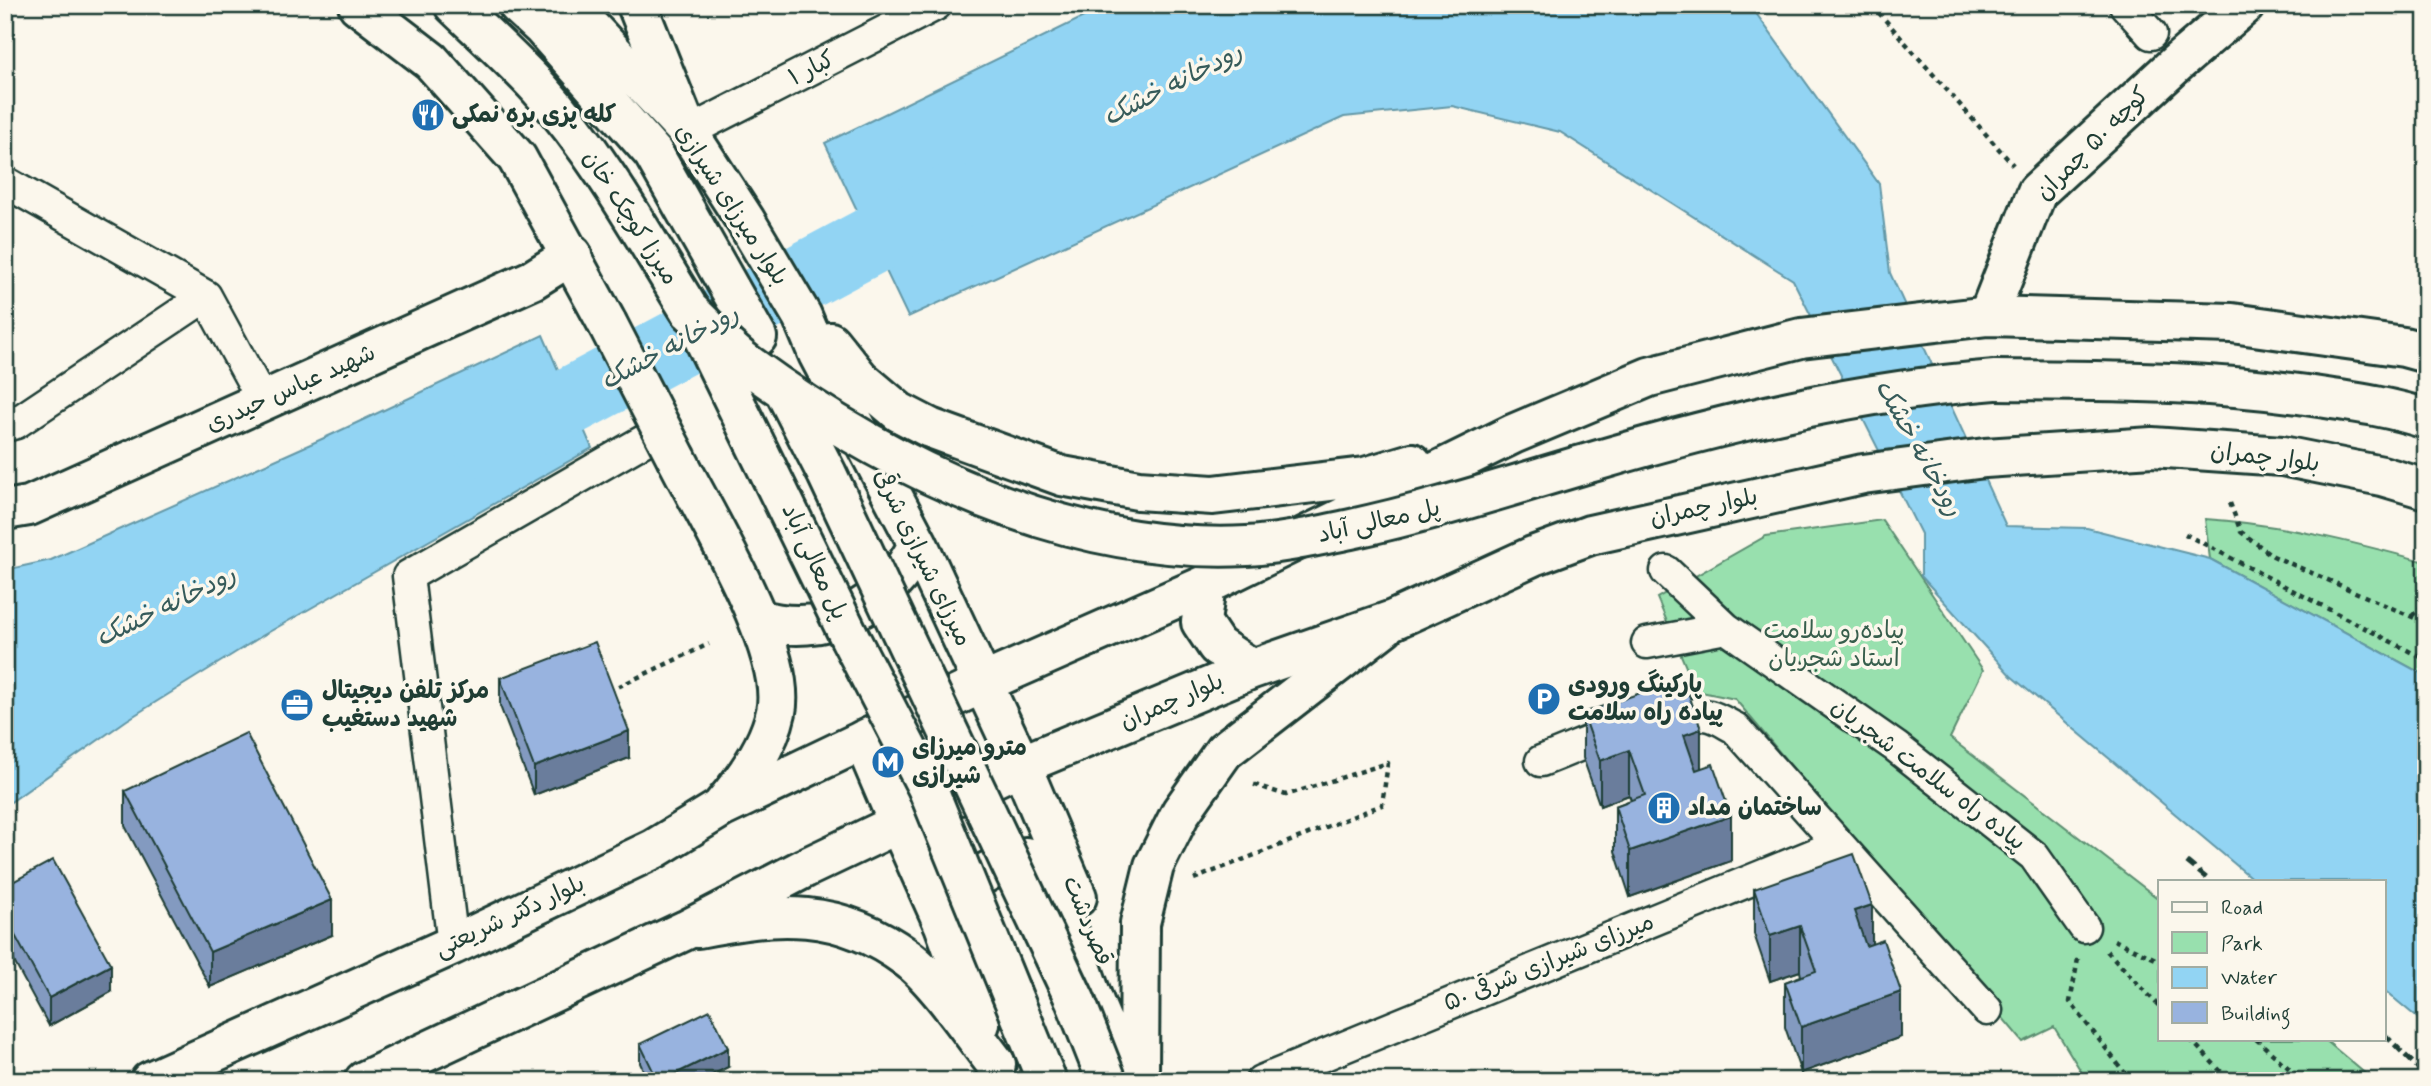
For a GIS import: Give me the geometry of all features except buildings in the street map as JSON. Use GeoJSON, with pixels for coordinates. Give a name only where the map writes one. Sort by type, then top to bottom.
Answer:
{"type":"FeatureCollection","features":[{"type":"Feature","properties":{"kind":"main road"},"geometry":{"type":"LineString","coordinates":[[358,5],[431,61],[517,158],[572,255],[671,444],[758,619],[775,669],[776,713],[748,774],[720,808]]}},
{"type":"Feature","properties":{"kind":"main road","name":"میرزا کوچک خان"},"geometry":{"type":"LineString","coordinates":[[454,5],[539,89],[583,144],[690,311]]}},
{"type":"Feature","properties":{"kind":"main road","name":"پل معالی آباد"},"geometry":{"type":"LineString","coordinates":[[517,5],[542,27],[653,153],[757,337],[827,474],[1076,1000],[1129,1079]]}},
{"type":"Feature","properties":{"kind":"main road","name":"بلوار میرزای شیرازی"},"geometry":{"type":"LineString","coordinates":[[569,5],[688,132],[745,220],[802,316],[829,353]]}},
{"type":"Feature","properties":{"kind":"main road"},"geometry":{"type":"LineString","coordinates":[[637,5],[688,132]]}},
{"type":"Feature","properties":{"kind":"main road","name":"کوچه ۵۰ چمران"},"geometry":{"type":"LineString","coordinates":[[1988,316],[2036,192],[2177,63],[2245,5]]}},
{"type":"Feature","properties":{"kind":"main road","name":"شهید عباس حیدری"},"geometry":{"type":"LineString","coordinates":[[5,510],[29,506],[263,401],[531,280],[572,255]]}},
{"type":"Feature","properties":{"kind":"main road","name":"پل معالی آباد"},"geometry":{"type":"LineString","coordinates":[[690,311],[744,362],[899,462],[1039,517],[1162,545],[1249,546],[1306,538],[1422,514],[1600,460],[1785,410],[1929,386],[1995,380],[2144,381],[2263,387],[2398,410],[2426,419]]}},
{"type":"Feature","properties":{"kind":"main road","name":"پل معالی آباد"},"geometry":{"type":"LineString","coordinates":[[690,311],[927,787],[1047,1081]]}},
{"type":"Feature","properties":{"kind":"main road"},"geometry":{"type":"LineString","coordinates":[[1000,1072],[957,970],[944,925],[863,740],[983,683],[1206,585],[1513,434],[1649,377],[1801,338],[1988,316],[2232,323],[2404,346],[2426,353]]}},
{"type":"Feature","properties":{"kind":"main road"},"geometry":{"type":"LineString","coordinates":[[829,353],[899,412],[930,428],[1062,475],[1138,490],[1213,495],[1364,477],[1513,434]]}},
{"type":"Feature","properties":{"kind":"main road","name":"میرزای شیرازی شرقی"},"geometry":{"type":"LineString","coordinates":[[829,353],[1021,765]]}},
{"type":"Feature","properties":{"kind":"main road","name":"بلوار چمران"},"geometry":{"type":"LineString","coordinates":[[1021,765],[1252,669],[1392,620],[1533,556],[1590,535],[1863,474],[1985,458],[2152,447],[2282,456],[2382,475],[2426,489]]}},
{"type":"Feature","properties":{"kind":"main road"},"geometry":{"type":"LineString","coordinates":[[758,619],[778,625],[832,623],[880,595],[897,578],[918,544]]}},
{"type":"Feature","properties":{"kind":"main road"},"geometry":{"type":"LineString","coordinates":[[1206,585],[1201,622],[1217,646],[1252,669]]}},
{"type":"Feature","properties":{"kind":"main road"},"geometry":{"type":"LineString","coordinates":[[1129,1079],[1140,923],[1154,866],[1181,812],[1224,751],[1392,620]]}},
{"type":"Feature","properties":{"kind":"main road","name":"بلوار دکتر شریعتی"},"geometry":{"type":"LineString","coordinates":[[150,1081],[453,945],[654,849],[720,808],[863,740]]}},
{"type":"Feature","properties":{"kind":"main road"},"geometry":{"type":"LineString","coordinates":[[364,1081],[686,930],[898,822],[1021,765]]}},
{"type":"Feature","properties":{"kind":"main road","name":"قصردشت"},"geometry":{"type":"LineString","coordinates":[[1021,765],[1107,969],[1129,1079]]}},
{"type":"Feature","properties":{"kind":"main road"},"geometry":{"type":"LineString","coordinates":[[944,925],[948,912],[977,877],[994,866],[1025,858],[1040,869],[1129,1079]]}},
{"type":"Feature","properties":{"kind":"main road"},"geometry":{"type":"LineString","coordinates":[[686,930],[769,916],[796,916],[855,926],[908,959],[1000,1072]]}},
{"type":"Feature","properties":{"kind":"street","name":"۱ کبار"},"geometry":{"type":"LineString","coordinates":[[688,132],[936,5]]}},
{"type":"Feature","properties":{"kind":"street"},"geometry":{"type":"LineString","coordinates":[[2125,5],[2151,34]]}},
{"type":"Feature","properties":{"kind":"street"},"geometry":{"type":"LineString","coordinates":[[5,182],[206,296],[263,401]]}},
{"type":"Feature","properties":{"kind":"street"},"geometry":{"type":"LineString","coordinates":[[5,426],[16,423],[206,296]]}},
{"type":"Feature","properties":{"kind":"street"},"geometry":{"type":"LineString","coordinates":[[453,945],[408,576],[671,444]]}},
{"type":"Feature","properties":{"kind":"street","name":"پیاده راه سلامت شجریان"},"geometry":{"type":"LineString","coordinates":[[1666,571],[1726,628],[1896,747],[2034,856],[2084,927]]}},
{"type":"Feature","properties":{"kind":"street"},"geometry":{"type":"LineString","coordinates":[[1647,643],[1726,628]]}},
{"type":"Feature","properties":{"kind":"street"},"geometry":{"type":"LineString","coordinates":[[1541,761],[1656,719],[1688,714],[1712,716],[1735,728],[1987,1010]]}},
{"type":"Feature","properties":{"kind":"street","name":"۵۰ میرزای شیرازی شرقی"},"geometry":{"type":"LineString","coordinates":[[1261,1081],[1837,845]]}},
{"type":"Feature","properties":{"kind":"path"},"geometry":{"type":"LineString","coordinates":[[1872,5],[2036,192]]}},
{"type":"Feature","properties":{"kind":"path"},"geometry":{"type":"LineString","coordinates":[[2230,503],[2241,532],[2273,556],[2426,623]]}},
{"type":"Feature","properties":{"kind":"path"},"geometry":{"type":"LineString","coordinates":[[2185,534],[2426,660]]}},
{"type":"Feature","properties":{"kind":"path"},"geometry":{"type":"LineString","coordinates":[[2412,616],[2426,602]]}},
{"type":"Feature","properties":{"kind":"path"},"geometry":{"type":"LineString","coordinates":[[604,693],[709,644]]}},
{"type":"Feature","properties":{"kind":"path"},"geometry":{"type":"LineString","coordinates":[[1194,879],[1381,805],[1388,763],[1286,795],[1252,785]]}},
{"type":"Feature","properties":{"kind":"path"},"geometry":{"type":"LineString","coordinates":[[2084,927],[2158,960]]}},
{"type":"Feature","properties":{"kind":"path"},"geometry":{"type":"LineString","coordinates":[[2084,927],[2158,1005]]}},
{"type":"Feature","properties":{"kind":"path"},"geometry":{"type":"LineString","coordinates":[[2084,927],[2070,1002],[2131,1081]]}},
{"type":"Feature","properties":{"kind":"path"},"geometry":{"type":"LineString","coordinates":[[2191,1040],[2230,1081]]}},
{"type":"Feature","properties":{"kind":"path"},"geometry":{"type":"LineString","coordinates":[[2257,1040],[2303,1081]]}},
{"type":"Feature","properties":{"kind":"green space"},"geometry":{"type":"Polygon","coordinates":[[[2205,519],[2317,535],[2426,562],[2426,676],[2210,559],[2205,519]]]}},
{"type":"Feature","properties":{"kind":"green space","name":"پیاده‌رو سلامت استاد شجریان"},"geometry":{"type":"Polygon","coordinates":[[[1882,520],[1983,670],[1950,738],[2158,898],[2158,1040],[2325,1040],[2374,1081],[2087,1081],[2054,1027],[2023,1042],[1735,699],[1696,691],[1657,598],[1766,536],[1882,520]]]}},
{"type":"Feature","properties":{"kind":"water"},"geometry":{"type":"Polygon","coordinates":[[[1108,5],[1750,5],[1879,184],[1890,273],[2006,526],[2087,528],[2210,559],[2426,676],[2426,1025],[2386,992],[2386,880],[2254,880],[2011,676],[1921,576],[1921,534],[1793,280],[1560,132],[1452,106],[1344,117],[908,317],[825,143],[1108,5]]]}},
{"type":"Feature","properties":{"kind":"water"},"geometry":{"type":"Polygon","coordinates":[[[543,335],[592,448],[262,636],[127,720],[5,806],[5,570],[51,560],[333,434],[543,335]]]}},
{"type":"Feature","properties":{"kind":"waterway","name":"رودخانه خشک"},"geometry":{"type":"LineString","coordinates":[[488,445],[953,197]]}},
{"type":"Feature","properties":{"kind":"railway"},"geometry":{"type":"LineString","coordinates":[[2187,862],[2209,880]]}},
{"type":"Feature","properties":{"kind":"railway"},"geometry":{"type":"LineString","coordinates":[[2386,1036],[2426,1076]]}},
{"type":"Feature","properties":{"kind":"place","name":"کله پزی بره نمکی"},"geometry":{"type":"Point","coordinates":[428,115]}},
{"type":"Feature","properties":{"kind":"place","name":"پارکینگ ورودی پیاده راه سلامت"},"geometry":{"type":"Point","coordinates":[1544,699]}},
{"type":"Feature","properties":{"kind":"place","name":"مرکز تلفن دیجیتال شهید دستغیب"},"geometry":{"type":"Point","coordinates":[297,705]}},
{"type":"Feature","properties":{"kind":"place","name":"مترو میرزای شیرازی"},"geometry":{"type":"Point","coordinates":[888,762]}},
{"type":"Feature","properties":{"kind":"place","name":"ساختمان مداد"},"geometry":{"type":"Point","coordinates":[1664,808]}}]}
